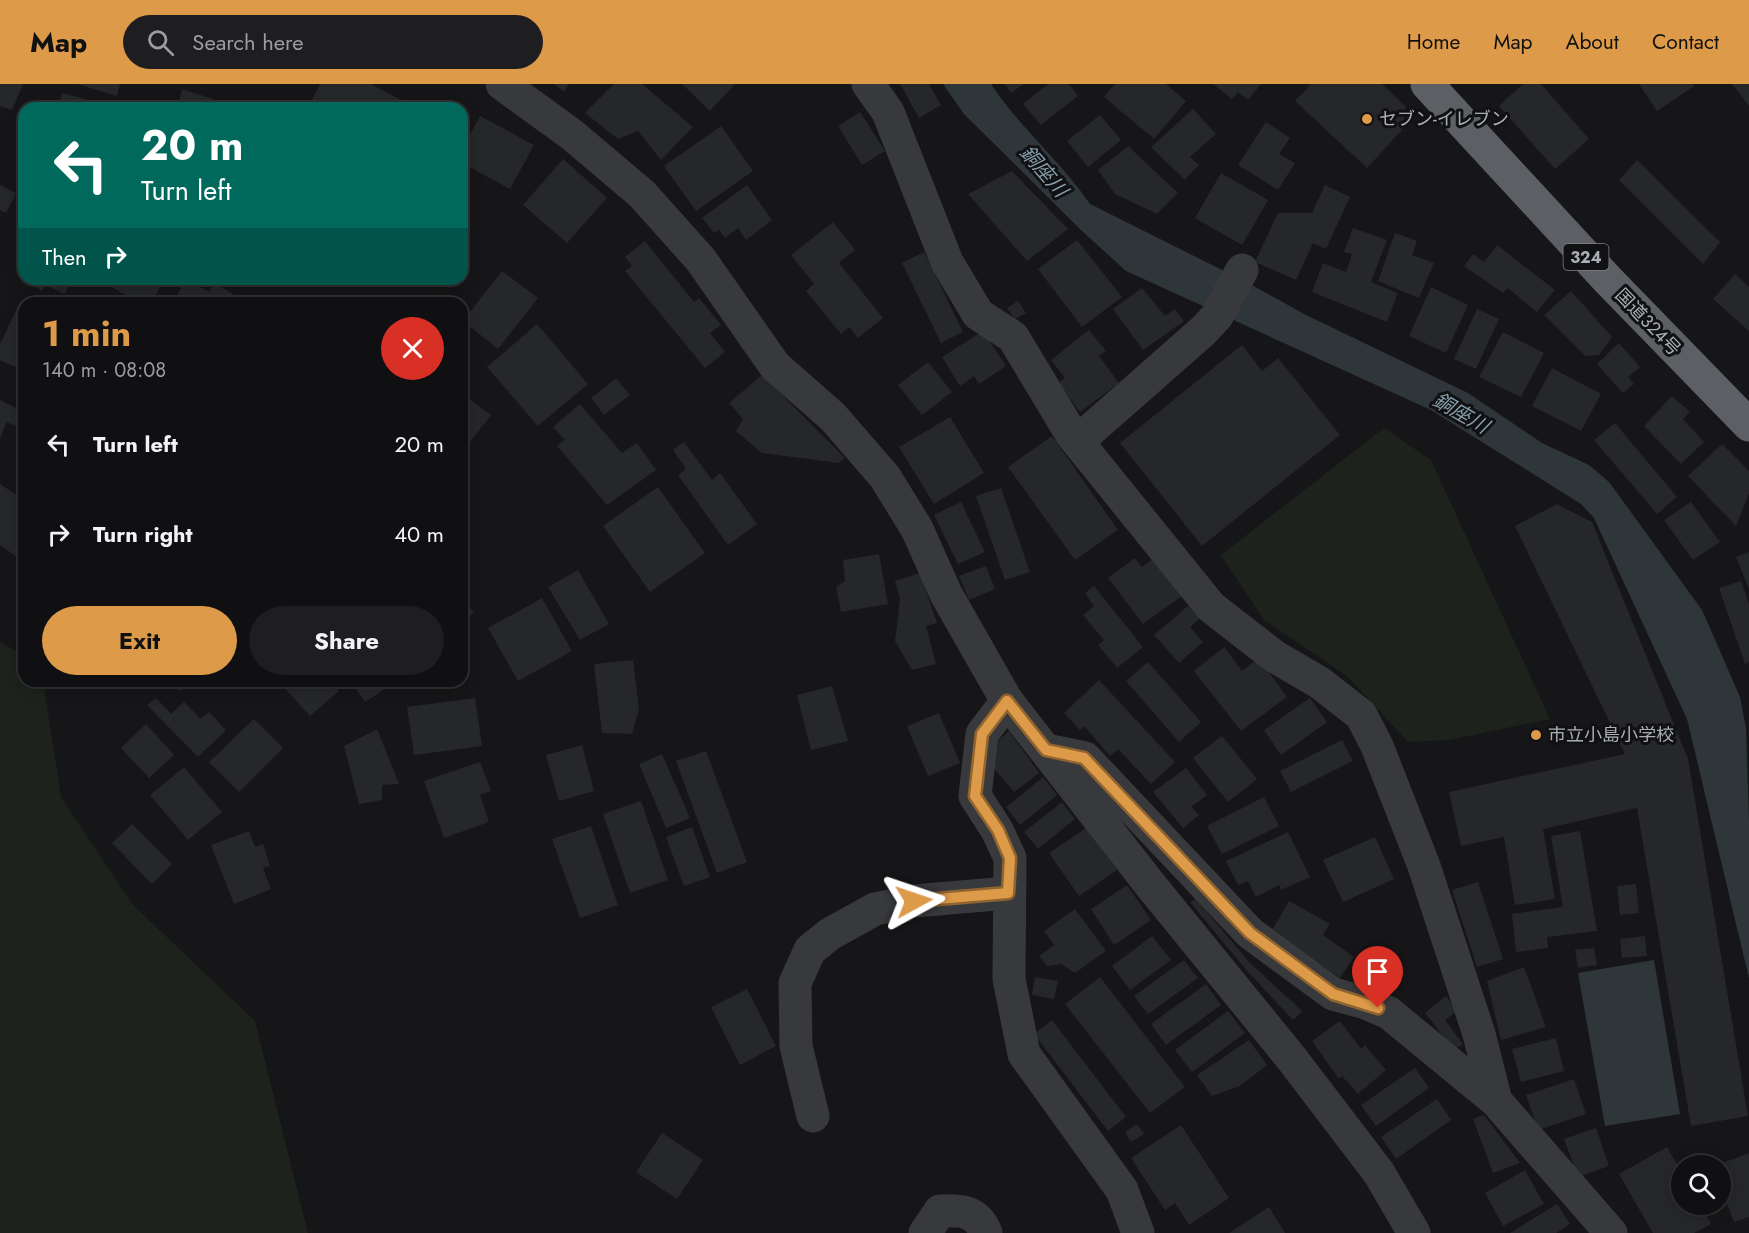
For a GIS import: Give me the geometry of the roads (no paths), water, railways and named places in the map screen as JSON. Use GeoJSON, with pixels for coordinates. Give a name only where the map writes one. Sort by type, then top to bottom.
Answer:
{"type":"FeatureCollection","features":[{"type":"Feature","properties":{"kind":"highway","name":"国道324号"},"geometry":{"type":"LineString","coordinates":[[1427,84],[1608,280],[1749,425]]}},
{"type":"Feature","properties":{"kind":"street"},"geometry":{"type":"LineString","coordinates":[[502,84],[571,134],[642,194],[700,260],[775,366],[833,417],[885,477],[917,529],[946,594],[1007,701],[1307,1078],[1379,1173],[1414,1233]]}},
{"type":"Feature","properties":{"kind":"street"},"geometry":{"type":"LineString","coordinates":[[868,84],[888,112],[947,262],[978,314],[1014,337],[1078,441],[1211,607],[1274,656],[1320,683],[1361,715],[1377,746],[1424,866],[1479,1034],[1496,1101]]}},
{"type":"Feature","properties":{"kind":"street"},"geometry":{"type":"LineString","coordinates":[[1078,441],[1217,316],[1239,274]]}},
{"type":"Feature","properties":{"kind":"street"},"geometry":{"type":"LineString","coordinates":[[1007,701],[982,734],[975,796],[998,830],[1010,858],[1009,979],[1024,1054],[1122,1190],[1138,1233]]}},
{"type":"Feature","properties":{"kind":"street"},"geometry":{"type":"LineString","coordinates":[[1046,750],[1084,758],[1250,933],[1333,994],[1366,1003],[1389,1013],[1496,1101],[1611,1233]]}},
{"type":"Feature","properties":{"kind":"street"},"geometry":{"type":"LineString","coordinates":[[813,1116],[796,1046],[795,983],[810,950],[830,934],[875,909],[914,901],[1008,893]]}},
{"type":"Feature","properties":{"kind":"street"},"geometry":{"type":"LineString","coordinates":[[925,1233],[940,1211],[965,1210],[981,1220],[986,1233]]}},
{"type":"Feature","properties":{"kind":"water","name":"銅座川"},"geometry":{"type":"Polygon","coordinates":[[[943,84],[991,84],[1090,204],[1250,284],[1304,314],[1468,393],[1542,443],[1589,465],[1609,482],[1702,610],[1740,697],[1746,728],[1749,821],[1749,978],[1687,719],[1594,518],[1581,504],[1431,410],[1126,271],[1082,231],[964,114],[943,84]]]}},
{"type":"Feature","properties":{"kind":"water"},"geometry":{"type":"Polygon","coordinates":[[[1654,960],[1680,1114],[1605,1126],[1578,973],[1654,960]]]}},
{"type":"Feature","properties":{"kind":"place","name":"セブン-イレブン"},"geometry":{"type":"Point","coordinates":[1367,119]}},
{"type":"Feature","properties":{"kind":"place","name":"市立小島小学校"},"geometry":{"type":"Point","coordinates":[1536,735]}}]}
